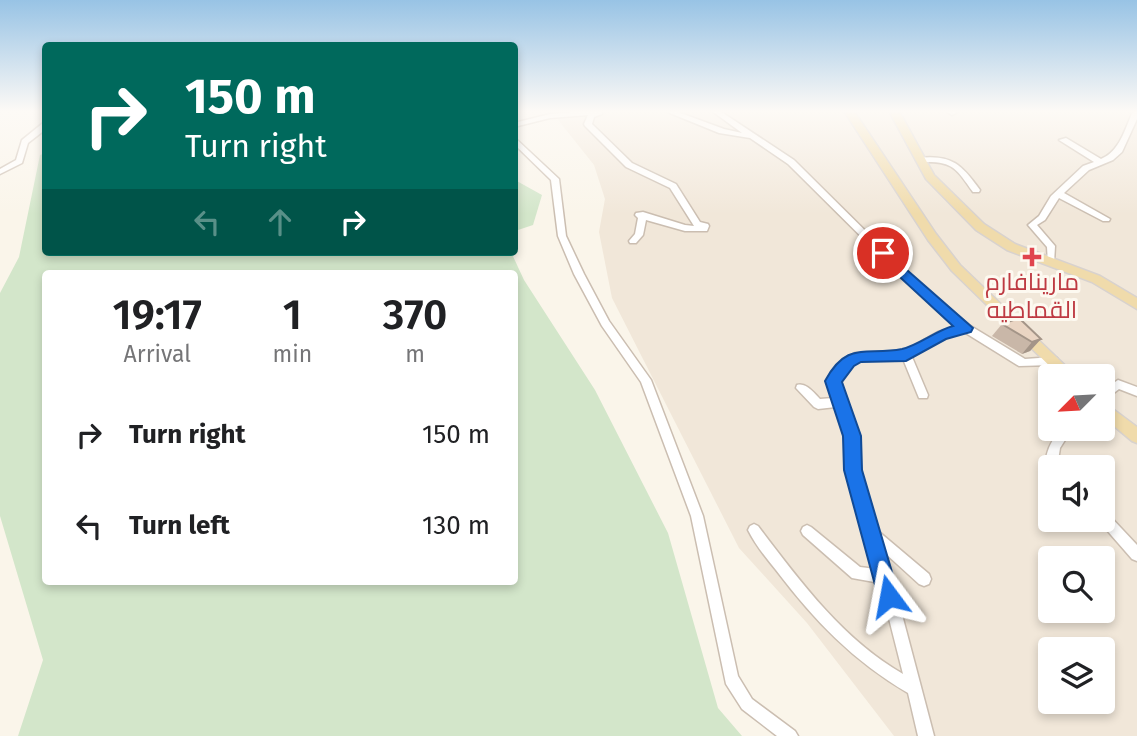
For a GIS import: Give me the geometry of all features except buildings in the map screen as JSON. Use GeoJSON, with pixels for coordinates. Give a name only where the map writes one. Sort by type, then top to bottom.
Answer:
{"type":"FeatureCollection","features":[{"type":"Feature","properties":{"kind":"main road"},"geometry":{"type":"LineString","coordinates":[[872,145],[932,237],[956,268],[1054,364]]}},
{"type":"Feature","properties":{"kind":"main road"},"geometry":{"type":"LineString","coordinates":[[913,145],[936,186],[980,227],[1011,247],[1096,279],[1137,304]]}},
{"type":"Feature","properties":{"kind":"main road"},"geometry":{"type":"LineString","coordinates":[[1115,418],[1137,436]]}},
{"type":"Feature","properties":{"kind":"street"},"geometry":{"type":"LineString","coordinates":[[0,172],[19,161],[24,145]]}},
{"type":"Feature","properties":{"kind":"street"},"geometry":{"type":"LineString","coordinates":[[521,145],[555,179],[562,236],[579,274],[604,323],[646,380],[697,516],[731,679],[747,704],[790,736]]}},
{"type":"Feature","properties":{"kind":"street"},"geometry":{"type":"LineString","coordinates":[[607,145],[629,165],[673,187],[697,224],[705,226],[704,229],[685,228],[641,215],[639,235],[633,241]]}},
{"type":"Feature","properties":{"kind":"street"},"geometry":{"type":"LineString","coordinates":[[764,145],[792,162],[915,285],[965,328],[1023,363],[1052,362]]}},
{"type":"Feature","properties":{"kind":"street"},"geometry":{"type":"LineString","coordinates":[[1072,145],[1100,162]]}},
{"type":"Feature","properties":{"kind":"street"},"geometry":{"type":"LineString","coordinates":[[1051,261],[1051,246],[1032,225],[1042,218],[1059,194],[1086,168],[1110,158],[1123,145]]}},
{"type":"Feature","properties":{"kind":"street"},"geometry":{"type":"LineString","coordinates":[[921,160],[943,158],[954,162],[976,190]]}},
{"type":"Feature","properties":{"kind":"street"},"geometry":{"type":"LineString","coordinates":[[1059,194],[1106,219]]}},
{"type":"Feature","properties":{"kind":"street"},"geometry":{"type":"LineString","coordinates":[[926,736],[853,470],[852,436],[833,381],[849,361],[859,356],[906,355],[942,335],[965,328]]}},
{"type":"Feature","properties":{"kind":"street"},"geometry":{"type":"LineString","coordinates":[[906,355],[923,395]]}},
{"type":"Feature","properties":{"kind":"street"},"geometry":{"type":"LineString","coordinates":[[1115,387],[1118,384],[1137,392]]}},
{"type":"Feature","properties":{"kind":"street"},"geometry":{"type":"LineString","coordinates":[[801,388],[818,404],[839,402]]}},
{"type":"Feature","properties":{"kind":"street"},"geometry":{"type":"LineString","coordinates":[[754,530],[816,611],[890,676],[913,688]]}},
{"type":"Feature","properties":{"kind":"street"},"geometry":{"type":"LineString","coordinates":[[1115,530],[1137,555]]}},
{"type":"Feature","properties":{"kind":"street"},"geometry":{"type":"LineString","coordinates":[[807,531],[857,573],[884,577]]}},
{"type":"Feature","properties":{"kind":"street"},"geometry":{"type":"LineString","coordinates":[[873,535],[924,579]]}},
{"type":"Feature","properties":{"kind":"shaded area"},"geometry":{"type":"Polygon","coordinates":[[[578,145],[1137,145],[1137,736],[894,736],[807,623],[739,548],[612,298],[599,232],[605,199],[594,165],[578,145]]]}},
{"type":"Feature","properties":{"kind":"green space"},"geometry":{"type":"Polygon","coordinates":[[[42,154],[42,256],[513,256],[524,280],[595,390],[668,533],[718,708],[742,736],[18,736],[43,660],[0,516],[0,293],[19,257],[42,154]]]}},
{"type":"Feature","properties":{"kind":"green space"},"geometry":{"type":"Polygon","coordinates":[[[518,182],[542,195],[533,225],[518,230],[518,182]]]}},
{"type":"Feature","properties":{"kind":"place","name":"مارينافارم القماطيه"},"geometry":{"type":"Point","coordinates":[1032,257]}},
{"type":"Feature","properties":{"kind":"route"},"geometry":{"type":"LineString","coordinates":[[883,253],[965,328],[942,335],[906,355],[883,358],[859,356],[849,361],[833,381],[852,436],[853,470],[859,498],[877,546],[889,596]]}}]}
